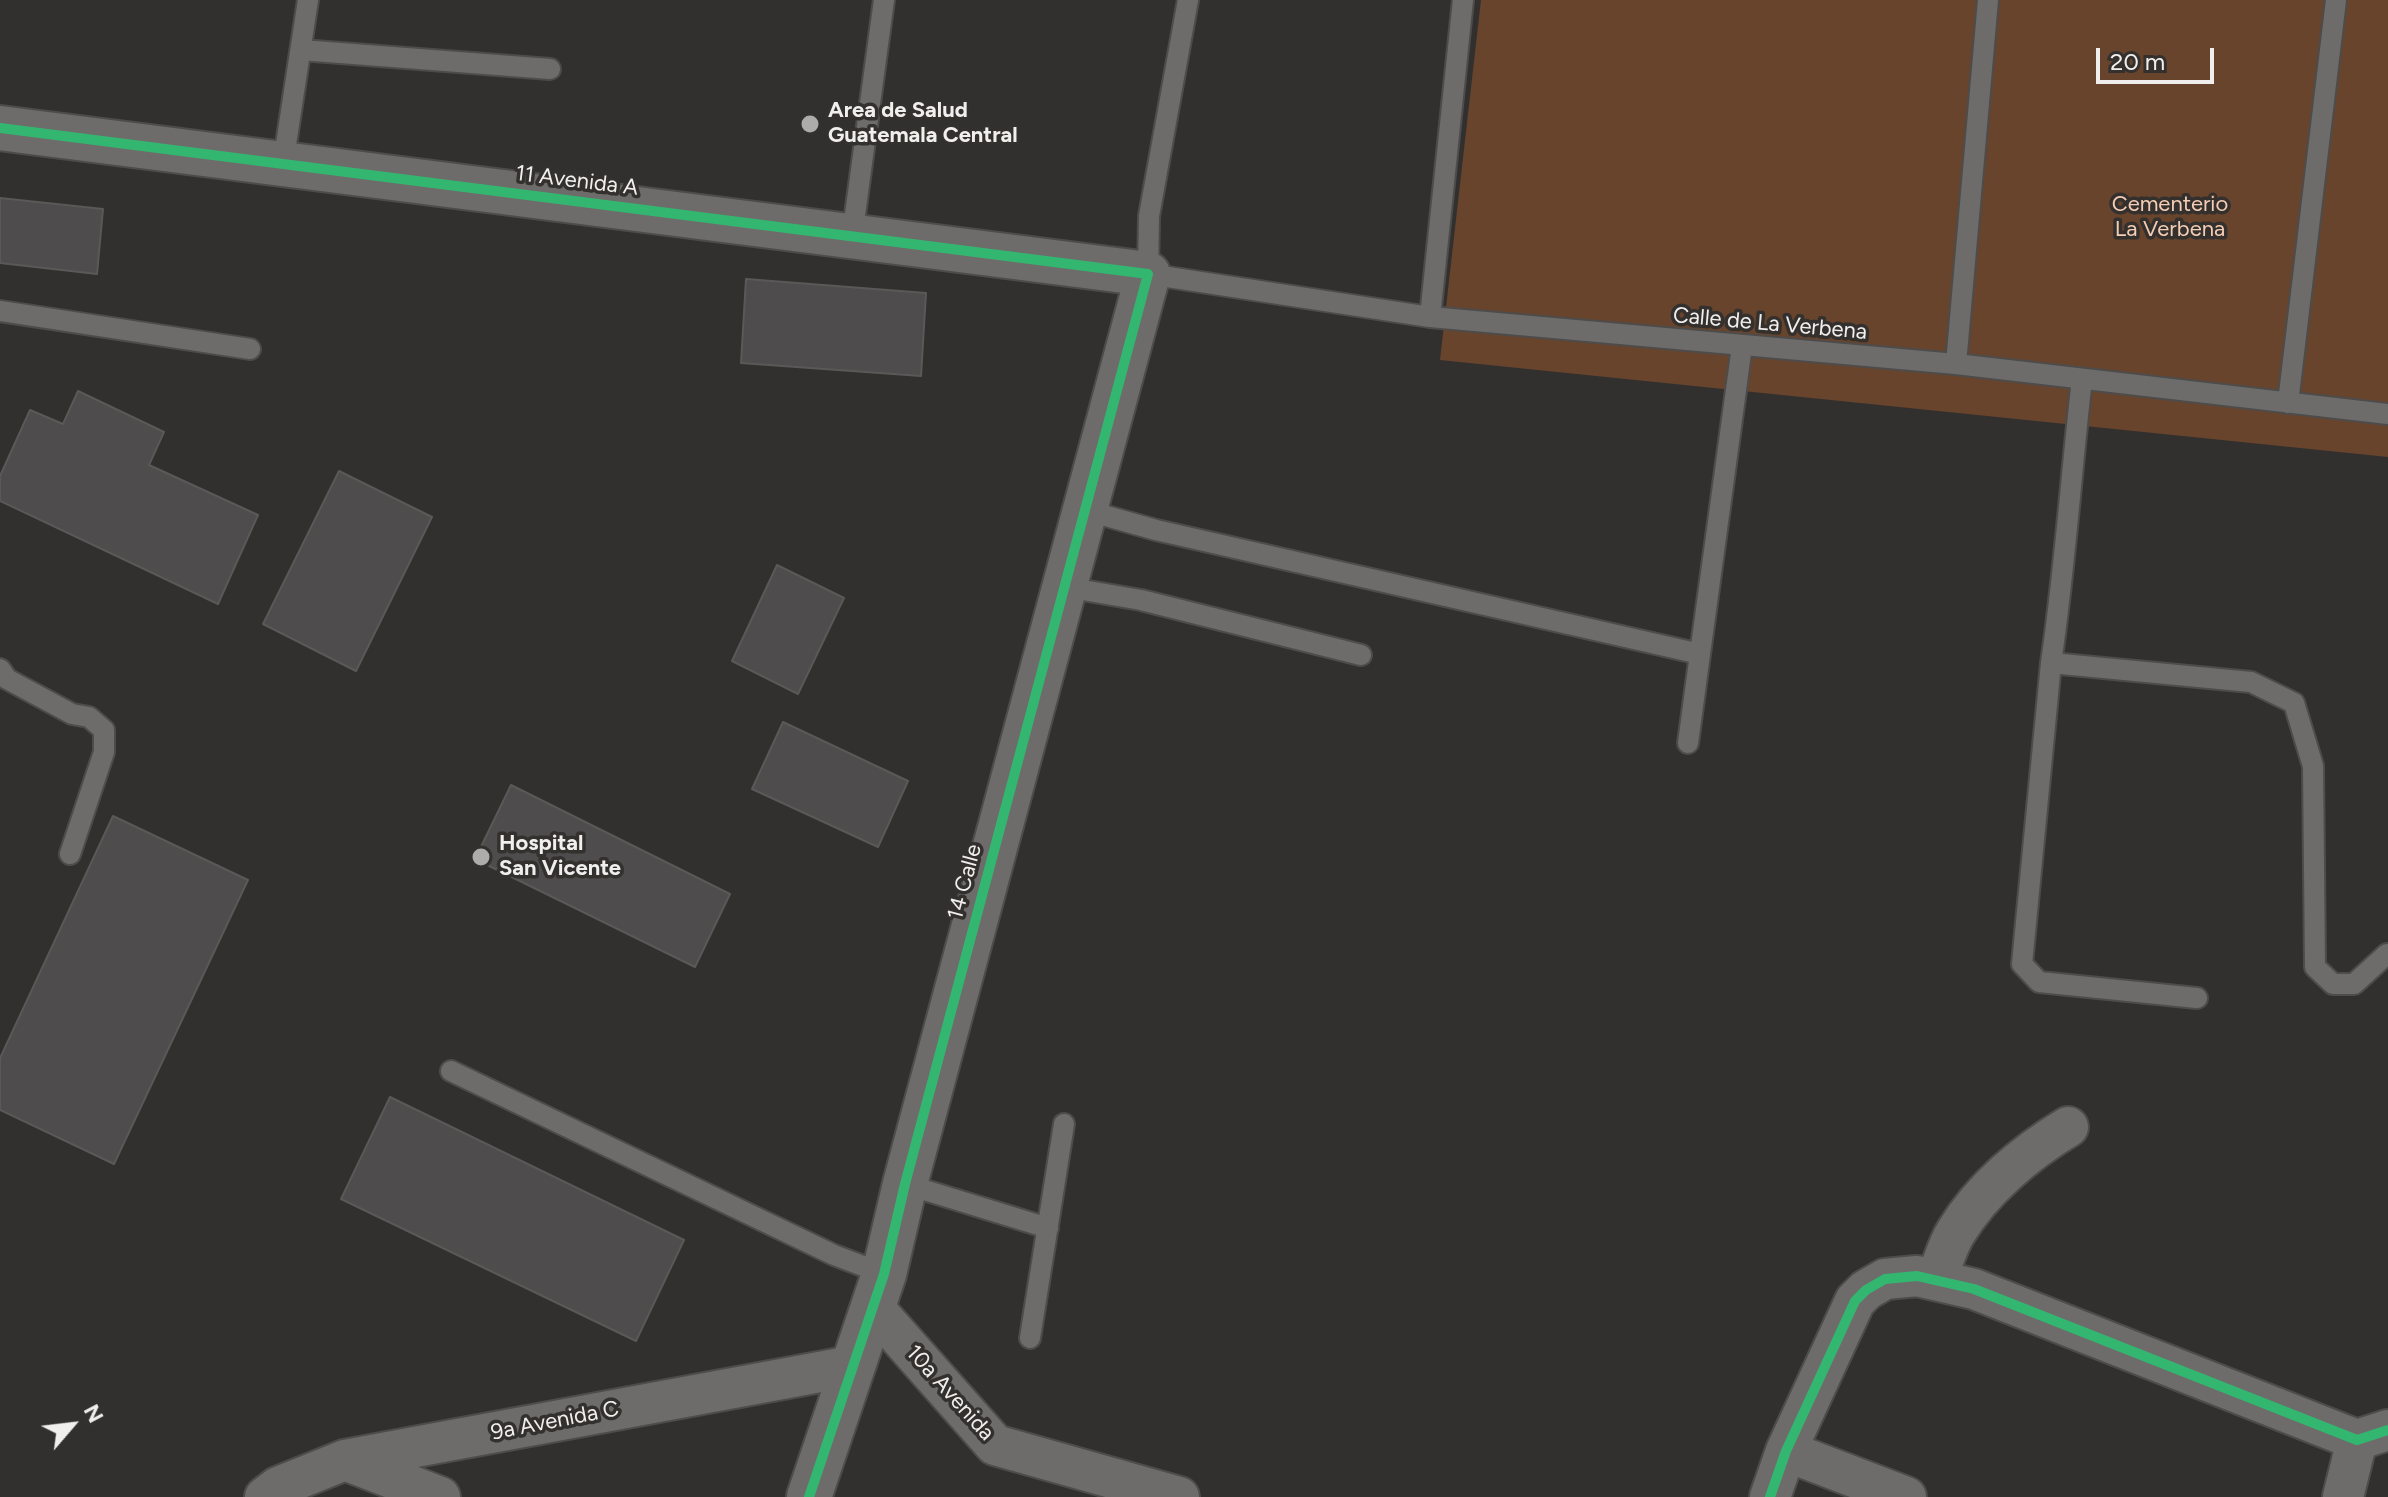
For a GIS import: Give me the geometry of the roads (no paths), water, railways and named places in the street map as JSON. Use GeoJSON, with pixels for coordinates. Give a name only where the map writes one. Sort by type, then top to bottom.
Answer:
{"type":"FeatureCollection","features":[{"type":"Feature","properties":{"kind":"street","name":"11 Avenida A"},"geometry":{"type":"LineString","coordinates":[[0,128],[1148,274]]}},
{"type":"Feature","properties":{"kind":"street","name":"14 Calle"},"geometry":{"type":"LineString","coordinates":[[809,1497],[878,1290],[1148,274]]}},
{"type":"Feature","properties":{"kind":"street"},"geometry":{"type":"LineString","coordinates":[[1937,1278],[1955,1233],[1984,1196],[2016,1163],[2068,1127]]}},
{"type":"Feature","properties":{"kind":"street"},"geometry":{"type":"LineString","coordinates":[[1770,1497],[1786,1451],[1855,1301],[1885,1279],[1917,1276],[1937,1278],[1974,1289],[2372,1435],[2343,1497]]}},
{"type":"Feature","properties":{"kind":"street","name":"10a Avenida"},"geometry":{"type":"LineString","coordinates":[[878,1290],[995,1445],[1179,1497]]}},
{"type":"Feature","properties":{"kind":"street","name":"9a Avenida C"},"geometry":{"type":"LineString","coordinates":[[265,1497],[278,1487],[345,1460],[852,1366]]}},
{"type":"Feature","properties":{"kind":"street"},"geometry":{"type":"LineString","coordinates":[[1786,1451],[1906,1497]]}},
{"type":"Feature","properties":{"kind":"street"},"geometry":{"type":"LineString","coordinates":[[345,1460],[440,1497]]}},
{"type":"Feature","properties":{"kind":"lane"},"geometry":{"type":"LineString","coordinates":[[283,164],[308,0]]}},
{"type":"Feature","properties":{"kind":"lane"},"geometry":{"type":"LineString","coordinates":[[852,237],[884,0]]}},
{"type":"Feature","properties":{"kind":"lane"},"geometry":{"type":"LineString","coordinates":[[1148,274],[1149,216],[1188,0]]}},
{"type":"Feature","properties":{"kind":"lane"},"geometry":{"type":"LineString","coordinates":[[1430,317],[1463,0]]}},
{"type":"Feature","properties":{"kind":"lane"},"geometry":{"type":"LineString","coordinates":[[1956,364],[1988,0]]}},
{"type":"Feature","properties":{"kind":"lane"},"geometry":{"type":"LineString","coordinates":[[2288,403],[2336,0]]}},
{"type":"Feature","properties":{"kind":"lane"},"geometry":{"type":"LineString","coordinates":[[301,50],[550,69]]}},
{"type":"Feature","properties":{"kind":"lane","name":"Calle de La Verbena"},"geometry":{"type":"LineString","coordinates":[[1148,274],[1430,317],[1956,364],[2388,414]]}},
{"type":"Feature","properties":{"kind":"lane"},"geometry":{"type":"LineString","coordinates":[[0,311],[250,349]]}},
{"type":"Feature","properties":{"kind":"lane"},"geometry":{"type":"LineString","coordinates":[[1688,743],[1742,346]]}},
{"type":"Feature","properties":{"kind":"lane"},"geometry":{"type":"LineString","coordinates":[[2082,379],[2022,964],[2039,982],[2197,998]]}},
{"type":"Feature","properties":{"kind":"lane"},"geometry":{"type":"LineString","coordinates":[[1085,510],[1156,530],[1700,654]]}},
{"type":"Feature","properties":{"kind":"lane"},"geometry":{"type":"LineString","coordinates":[[1065,587],[1141,600],[1361,655]]}},
{"type":"Feature","properties":{"kind":"lane"},"geometry":{"type":"LineString","coordinates":[[2051,663],[2251,682],[2294,703],[2313,766],[2315,967],[2333,984],[2354,984],[2387,954]]}},
{"type":"Feature","properties":{"kind":"lane"},"geometry":{"type":"LineString","coordinates":[[0,669],[7,679],[72,714],[89,717],[104,730],[104,752],[70,854]]}},
{"type":"Feature","properties":{"kind":"lane"},"geometry":{"type":"LineString","coordinates":[[451,1071],[834,1255],[878,1290]]}},
{"type":"Feature","properties":{"kind":"lane"},"geometry":{"type":"LineString","coordinates":[[1030,1338],[1064,1124]]}},
{"type":"Feature","properties":{"kind":"lane"},"geometry":{"type":"LineString","coordinates":[[905,1184],[1048,1228]]}},
{"type":"Feature","properties":{"kind":"place","name":"Area de Salud Guatemala Central"},"geometry":{"type":"Point","coordinates":[810,124]}},
{"type":"Feature","properties":{"kind":"place","name":"Hospital San Vicente"},"geometry":{"type":"Point","coordinates":[481,857]}},
{"type":"Feature","properties":{"kind":"park label","name":"Cementerio La Verbena"},"geometry":{"type":"Point","coordinates":[2170,218]}}]}
